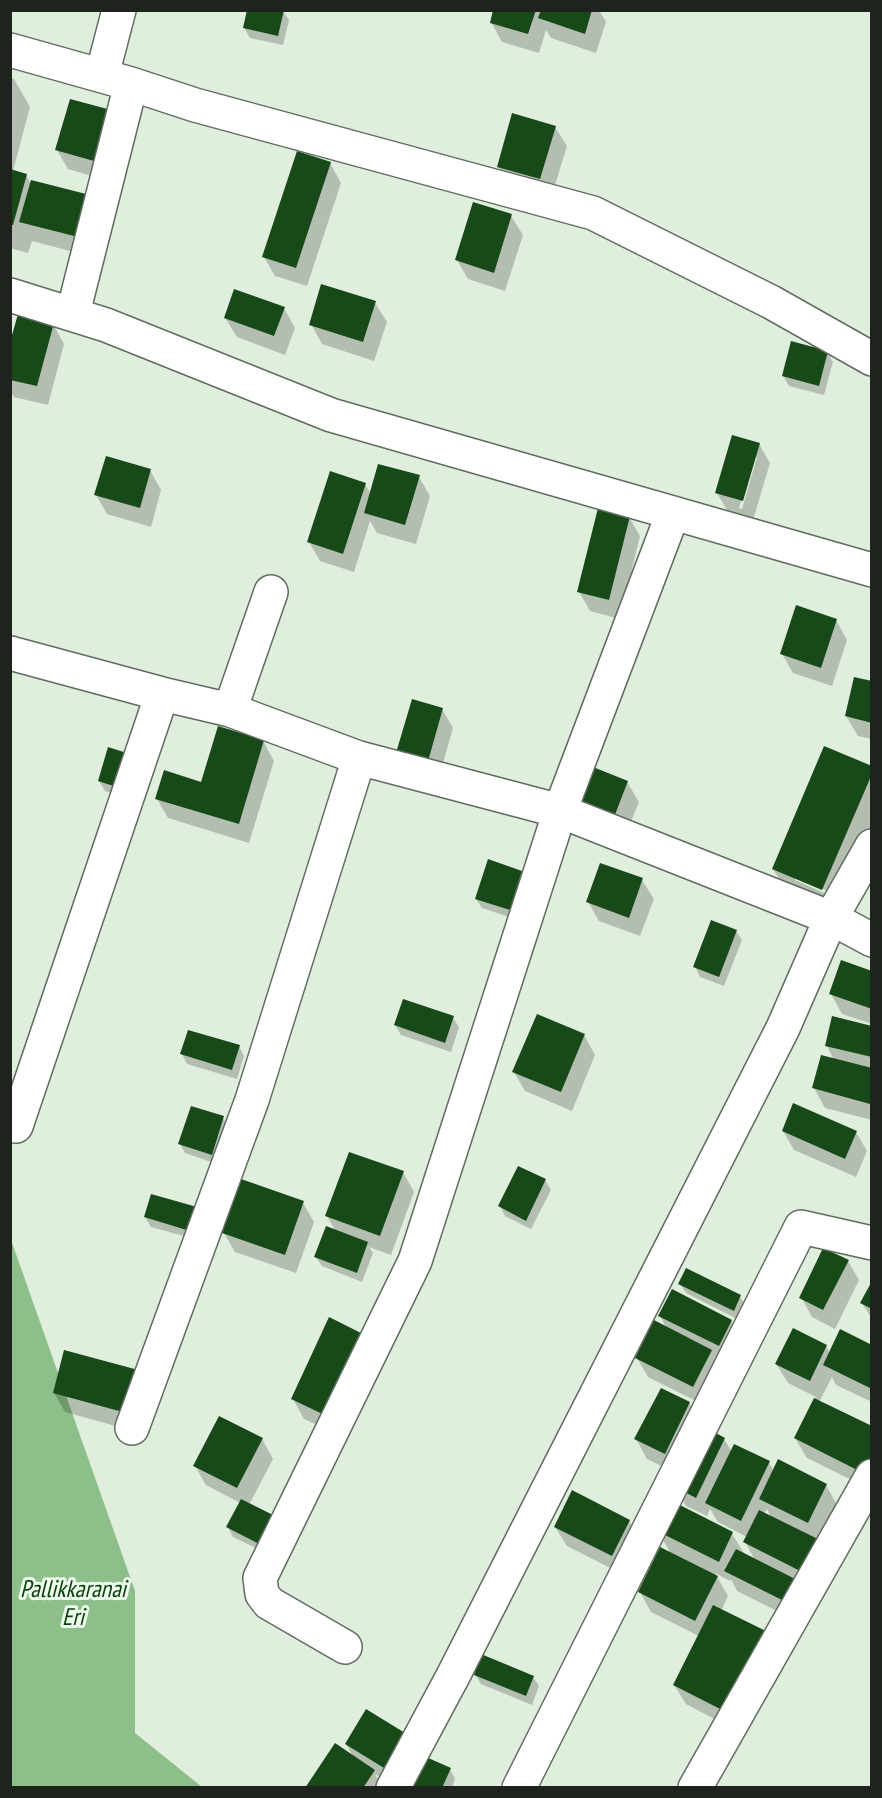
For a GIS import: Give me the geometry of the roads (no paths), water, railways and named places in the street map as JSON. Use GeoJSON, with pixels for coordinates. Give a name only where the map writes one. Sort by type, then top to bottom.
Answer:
{"type":"FeatureCollection","features":[{"type":"Feature","properties":{"kind":"street"},"geometry":{"type":"LineString","coordinates":[[73,313],[116,80],[119,10]]}},
{"type":"Feature","properties":{"kind":"street"},"geometry":{"type":"LineString","coordinates":[[10,50],[195,105],[593,213],[771,302],[872,359]]}},
{"type":"Feature","properties":{"kind":"street"},"geometry":{"type":"LineString","coordinates":[[10,295],[106,325],[331,415],[872,570]]}},
{"type":"Feature","properties":{"kind":"street"},"geometry":{"type":"LineString","coordinates":[[345,1647],[269,1604],[262,1594],[260,1578],[415,1261],[560,811],[673,513]]}},
{"type":"Feature","properties":{"kind":"street"},"geometry":{"type":"LineString","coordinates":[[230,710],[271,592]]}},
{"type":"Feature","properties":{"kind":"street"},"geometry":{"type":"LineString","coordinates":[[10,653],[230,710],[358,758],[560,811],[831,918],[872,940]]}},
{"type":"Feature","properties":{"kind":"street"},"geometry":{"type":"LineString","coordinates":[[16,1126],[162,694]]}},
{"type":"Feature","properties":{"kind":"street"},"geometry":{"type":"LineString","coordinates":[[132,1428],[252,1100],[358,758]]}},
{"type":"Feature","properties":{"kind":"street"},"geometry":{"type":"LineString","coordinates":[[393,1788],[453,1676],[783,1028],[831,918],[872,846]]}},
{"type":"Feature","properties":{"kind":"street"},"geometry":{"type":"LineString","coordinates":[[519,1788],[801,1227],[872,1243]]}},
{"type":"Feature","properties":{"kind":"street"},"geometry":{"type":"LineString","coordinates":[[694,1788],[872,1476]]}},
{"type":"Feature","properties":{"kind":"water","name":"Pallikkaranai Eri"},"geometry":{"type":"Polygon","coordinates":[[[10,1237],[135,1591],[135,1733],[202,1787],[11,1787],[10,1237]]]}}]}
